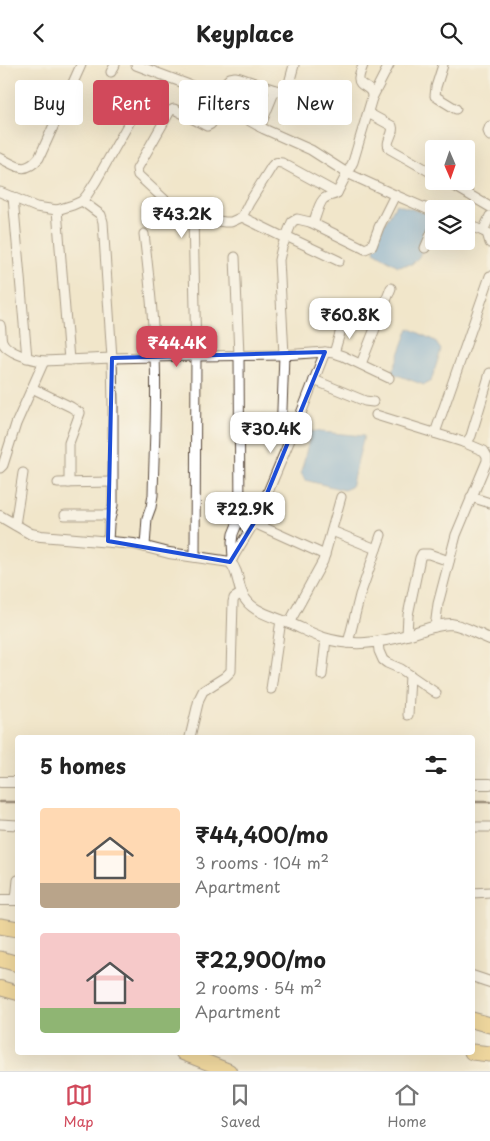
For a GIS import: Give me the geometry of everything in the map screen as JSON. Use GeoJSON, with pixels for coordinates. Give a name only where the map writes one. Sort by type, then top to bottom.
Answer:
{"type":"FeatureCollection","features":[{"type":"Feature","properties":{"kind":"highway"},"geometry":{"type":"LineString","coordinates":[[0,926],[15,928]]}},
{"type":"Feature","properties":{"kind":"highway"},"geometry":{"type":"LineString","coordinates":[[0,959],[15,963]]}},
{"type":"Feature","properties":{"kind":"highway"},"geometry":{"type":"LineString","coordinates":[[475,1021],[490,1025]]}},
{"type":"Feature","properties":{"kind":"highway"},"geometry":{"type":"LineString","coordinates":[[475,1052],[490,1054]]}},
{"type":"Feature","properties":{"kind":"main road"},"geometry":{"type":"LineString","coordinates":[[0,987],[15,992]]}},
{"type":"Feature","properties":{"kind":"main road"},"geometry":{"type":"LineString","coordinates":[[188,1055],[229,1071]]}},
{"type":"Feature","properties":{"kind":"street"},"geometry":{"type":"LineString","coordinates":[[0,158],[20,168],[33,165],[39,158],[80,65]]}},
{"type":"Feature","properties":{"kind":"street"},"geometry":{"type":"LineString","coordinates":[[268,88],[283,91],[288,87],[294,65]]}},
{"type":"Feature","properties":{"kind":"street"},"geometry":{"type":"LineString","coordinates":[[363,65],[359,80],[360,83],[370,89],[372,98]]}},
{"type":"Feature","properties":{"kind":"street"},"geometry":{"type":"LineString","coordinates":[[310,222],[314,221],[324,198],[337,193],[356,151],[372,98],[389,65]]}},
{"type":"Feature","properties":{"kind":"street"},"geometry":{"type":"LineString","coordinates":[[444,65],[436,87],[435,96],[456,109]]}},
{"type":"Feature","properties":{"kind":"street"},"geometry":{"type":"LineString","coordinates":[[142,66],[179,81]]}},
{"type":"Feature","properties":{"kind":"street"},"geometry":{"type":"LineString","coordinates":[[227,80],[235,77],[244,80]]}},
{"type":"Feature","properties":{"kind":"street"},"geometry":{"type":"LineString","coordinates":[[260,127],[275,90]]}},
{"type":"Feature","properties":{"kind":"street"},"geometry":{"type":"LineString","coordinates":[[166,201],[138,175],[137,169],[170,111],[174,109],[179,111]]}},
{"type":"Feature","properties":{"kind":"street"},"geometry":{"type":"LineString","coordinates":[[368,113],[392,126],[394,132],[388,143],[390,149],[425,169]]}},
{"type":"Feature","properties":{"kind":"street"},"geometry":{"type":"LineString","coordinates":[[0,192],[36,207],[57,211],[82,201],[96,181],[128,125]]}},
{"type":"Feature","properties":{"kind":"street"},"geometry":{"type":"LineString","coordinates":[[256,125],[311,150],[347,173],[425,208]]}},
{"type":"Feature","properties":{"kind":"street"},"geometry":{"type":"LineString","coordinates":[[490,126],[488,131],[490,136]]}},
{"type":"Feature","properties":{"kind":"street"},"geometry":{"type":"LineString","coordinates":[[148,217],[180,211],[205,219],[231,222],[242,217],[272,166],[278,162],[337,193]]}},
{"type":"Feature","properties":{"kind":"street"},"geometry":{"type":"LineString","coordinates":[[461,190],[490,207]]}},
{"type":"Feature","properties":{"kind":"street"},"geometry":{"type":"LineString","coordinates":[[281,436],[284,355],[279,260],[292,222],[300,219],[310,222],[365,249],[369,248],[372,246],[395,195]]}},
{"type":"Feature","properties":{"kind":"street"},"geometry":{"type":"LineString","coordinates":[[13,197],[27,358]]}},
{"type":"Feature","properties":{"kind":"street"},"geometry":{"type":"LineString","coordinates":[[82,201],[102,215],[103,222],[112,358],[113,505],[108,541]]}},
{"type":"Feature","properties":{"kind":"street"},"geometry":{"type":"LineString","coordinates":[[57,211],[69,360]]}},
{"type":"Feature","properties":{"kind":"street"},"geometry":{"type":"LineString","coordinates":[[193,215],[196,356],[195,557]]}},
{"type":"Feature","properties":{"kind":"street"},"geometry":{"type":"LineString","coordinates":[[242,217],[339,261]]}},
{"type":"Feature","properties":{"kind":"street"},"geometry":{"type":"LineString","coordinates":[[490,217],[487,232],[490,243]]}},
{"type":"Feature","properties":{"kind":"street"},"geometry":{"type":"LineString","coordinates":[[475,227],[487,232]]}},
{"type":"Feature","properties":{"kind":"street"},"geometry":{"type":"LineString","coordinates":[[144,234],[155,357],[153,495],[147,518],[145,546]]}},
{"type":"Feature","properties":{"kind":"street"},"geometry":{"type":"LineString","coordinates":[[235,257],[239,356],[240,517],[233,534],[231,560],[246,601],[264,613],[326,639],[348,643],[378,642],[441,625],[452,624],[490,639]]}},
{"type":"Feature","properties":{"kind":"street"},"geometry":{"type":"LineString","coordinates":[[435,433],[490,276]]}},
{"type":"Feature","properties":{"kind":"street"},"geometry":{"type":"LineString","coordinates":[[361,364],[391,288]]}},
{"type":"Feature","properties":{"kind":"street"},"geometry":{"type":"LineString","coordinates":[[231,560],[254,523],[297,425],[314,380],[330,352],[344,320]]}},
{"type":"Feature","properties":{"kind":"street"},"geometry":{"type":"LineString","coordinates":[[0,325],[4,345],[27,358],[44,361],[284,355],[330,352],[361,364],[388,378]]}},
{"type":"Feature","properties":{"kind":"street"},"geometry":{"type":"LineString","coordinates":[[0,468],[3,465],[16,424],[44,361]]}},
{"type":"Feature","properties":{"kind":"street"},"geometry":{"type":"LineString","coordinates":[[463,442],[467,442],[471,436],[490,373]]}},
{"type":"Feature","properties":{"kind":"street"},"geometry":{"type":"LineString","coordinates":[[314,380],[373,403]]}},
{"type":"Feature","properties":{"kind":"street"},"geometry":{"type":"LineString","coordinates":[[32,388],[80,413],[69,443],[68,483]]}},
{"type":"Feature","properties":{"kind":"street"},"geometry":{"type":"LineString","coordinates":[[376,415],[463,442],[484,451],[487,456],[456,535],[434,627]]}},
{"type":"Feature","properties":{"kind":"street"},"geometry":{"type":"LineString","coordinates":[[15,525],[23,473]]}},
{"type":"Feature","properties":{"kind":"street"},"geometry":{"type":"LineString","coordinates":[[58,483],[112,482]]}},
{"type":"Feature","properties":{"kind":"street"},"geometry":{"type":"LineString","coordinates":[[271,689],[285,622],[320,567],[341,497]]}},
{"type":"Feature","properties":{"kind":"street"},"geometry":{"type":"LineString","coordinates":[[471,497],[490,503]]}},
{"type":"Feature","properties":{"kind":"street"},"geometry":{"type":"LineString","coordinates":[[65,515],[111,515]]}},
{"type":"Feature","properties":{"kind":"street"},"geometry":{"type":"LineString","coordinates":[[1,517],[42,537],[108,541],[145,546],[169,553],[231,560]]}},
{"type":"Feature","properties":{"kind":"street"},"geometry":{"type":"LineString","coordinates":[[254,523],[325,555]]}},
{"type":"Feature","properties":{"kind":"street"},"geometry":{"type":"LineString","coordinates":[[332,531],[376,549]]}},
{"type":"Feature","properties":{"kind":"street"},"geometry":{"type":"LineString","coordinates":[[348,643],[360,595],[381,535]]}},
{"type":"Feature","properties":{"kind":"street"},"geometry":{"type":"LineString","coordinates":[[407,635],[407,622],[422,554],[429,554],[449,561]]}},
{"type":"Feature","properties":{"kind":"street"},"geometry":{"type":"LineString","coordinates":[[190,735],[201,694],[231,671],[233,602],[234,598],[242,593]]}},
{"type":"Feature","properties":{"kind":"street"},"geometry":{"type":"LineString","coordinates":[[322,675],[326,639]]}},
{"type":"Feature","properties":{"kind":"street"},"geometry":{"type":"LineString","coordinates":[[378,642],[383,660],[410,675],[436,693]]}},
{"type":"Feature","properties":{"kind":"street"},"geometry":{"type":"LineString","coordinates":[[408,715],[410,675]]}},
{"type":"Feature","properties":{"kind":"street"},"geometry":{"type":"LineString","coordinates":[[0,782],[15,782]]}},
{"type":"Feature","properties":{"kind":"street"},"geometry":{"type":"LineString","coordinates":[[475,784],[490,784]]}},
{"type":"Feature","properties":{"kind":"street"},"geometry":{"type":"LineString","coordinates":[[0,825],[15,825]]}},
{"type":"Feature","properties":{"kind":"street"},"geometry":{"type":"LineString","coordinates":[[475,827],[490,827]]}},
{"type":"Feature","properties":{"kind":"street"},"geometry":{"type":"LineString","coordinates":[[475,893],[490,892]]}},
{"type":"Feature","properties":{"kind":"street"},"geometry":{"type":"LineString","coordinates":[[0,900],[15,900]]}},
{"type":"Feature","properties":{"kind":"street"},"geometry":{"type":"LineString","coordinates":[[475,977],[490,982]]}},
{"type":"Feature","properties":{"kind":"highlighted area"},"geometry":{"type":"Polygon","coordinates":[[[325,352],[257,518],[230,562],[108,541],[112,358],[325,352]]]}},
{"type":"Feature","properties":{"kind":"water"},"geometry":{"type":"Polygon","coordinates":[[[396,204],[425,213],[425,242],[419,257],[412,264],[398,266],[374,252],[376,239],[396,204]]]}},
{"type":"Feature","properties":{"kind":"water"},"geometry":{"type":"Polygon","coordinates":[[[409,328],[435,341],[441,350],[431,381],[424,385],[392,373],[409,328]]]}},
{"type":"Feature","properties":{"kind":"water"},"geometry":{"type":"Polygon","coordinates":[[[311,431],[364,436],[351,487],[344,490],[305,480],[301,473],[311,431]]]}},
{"type":"Feature","properties":{"kind":"railway"},"geometry":{"type":"LineString","coordinates":[[0,802],[15,802]]}},
{"type":"Feature","properties":{"kind":"railway"},"geometry":{"type":"LineString","coordinates":[[475,802],[490,802]]}}]}
